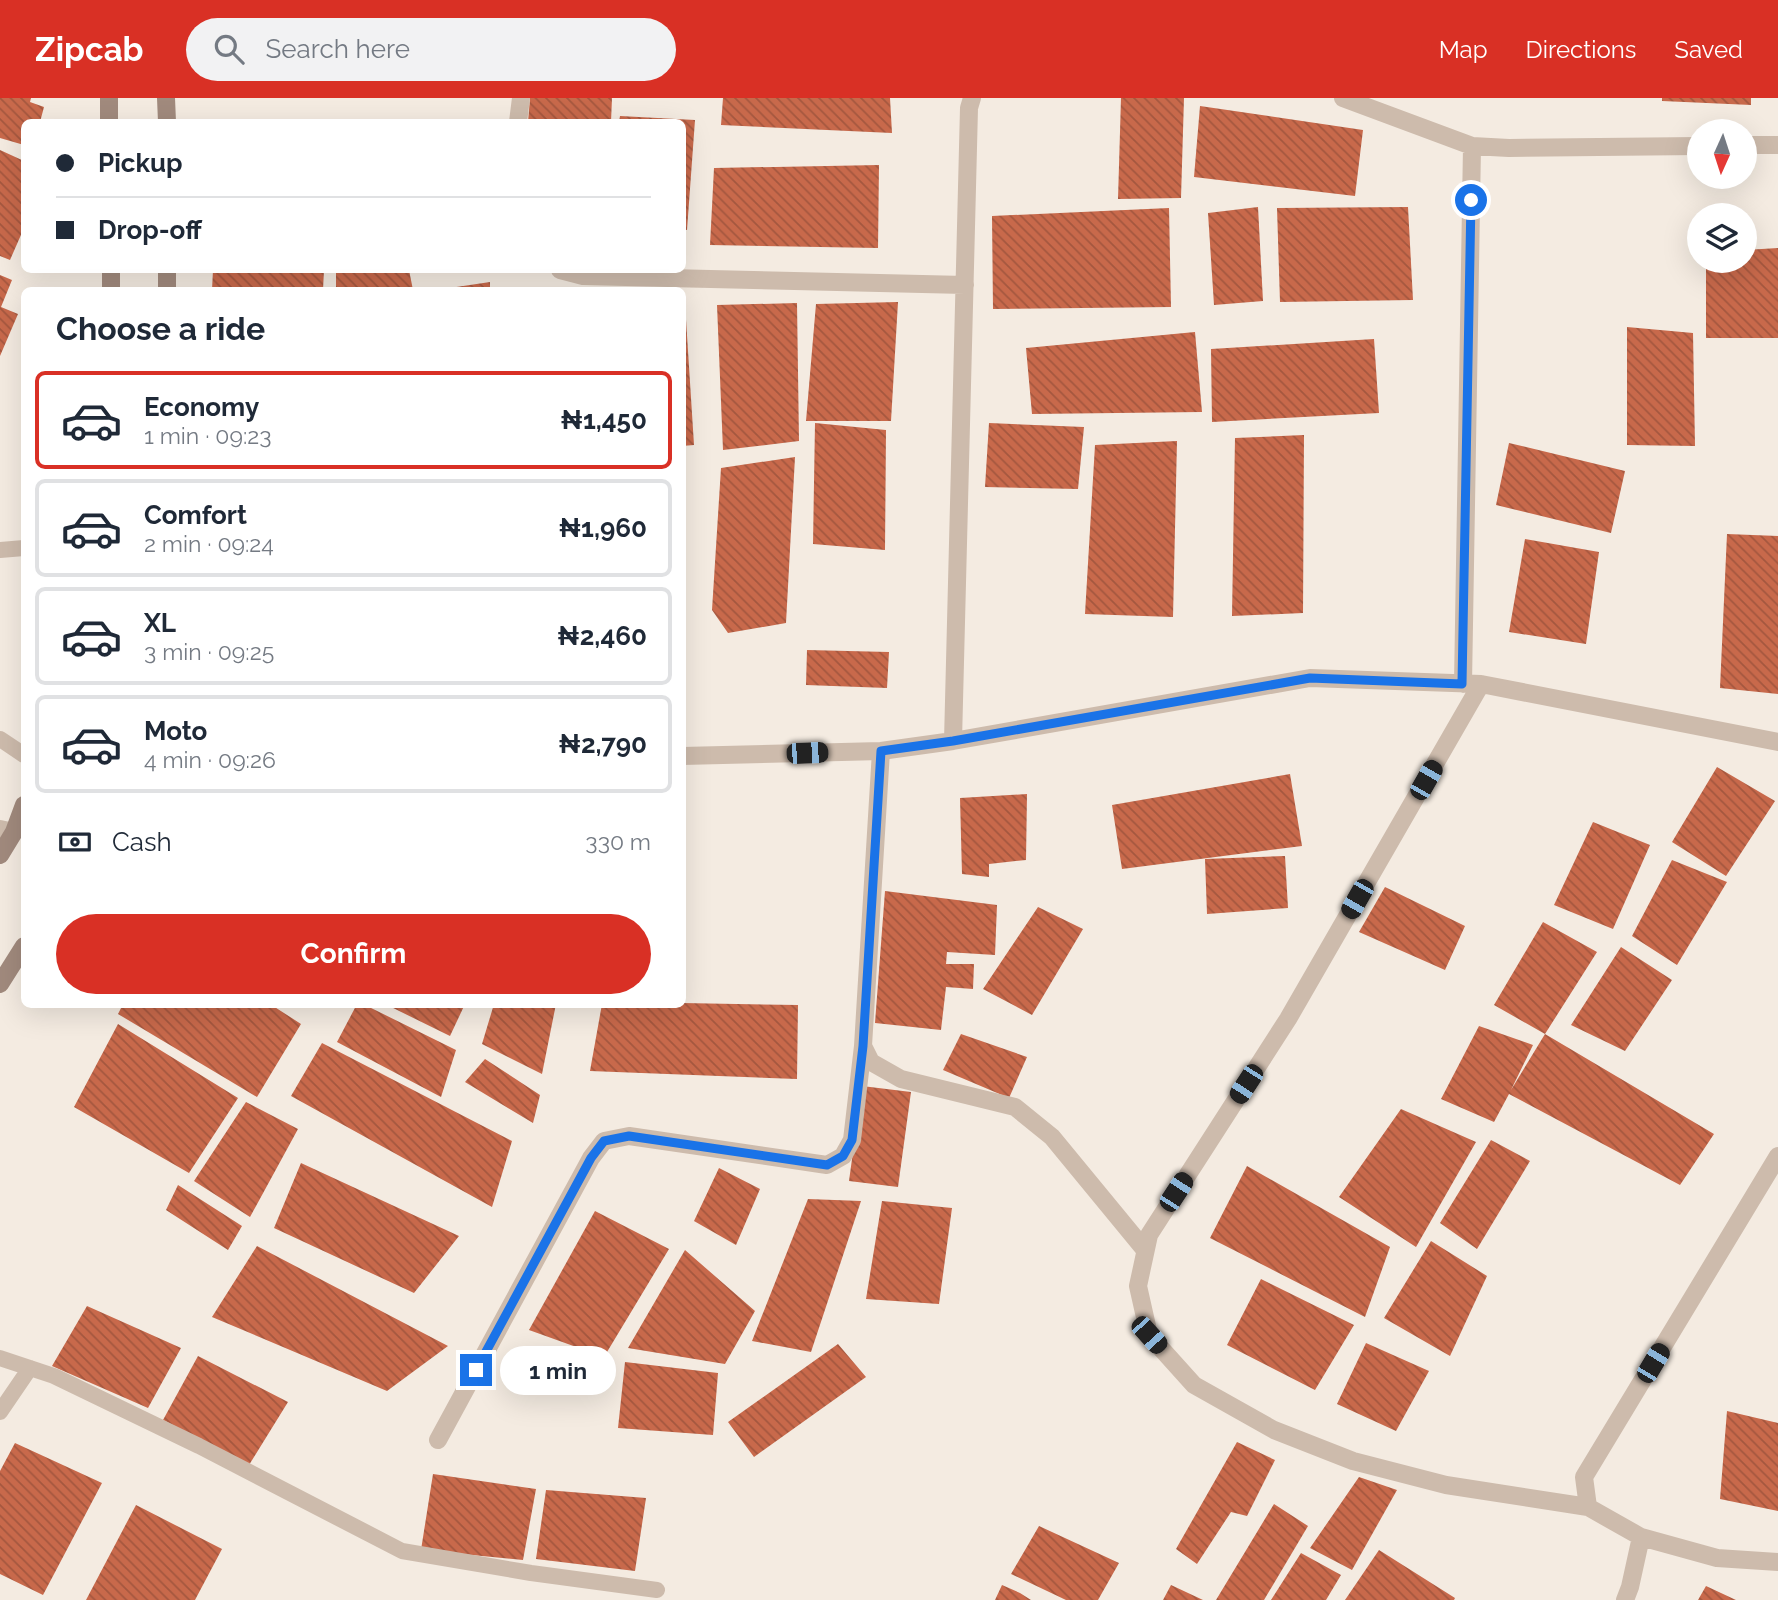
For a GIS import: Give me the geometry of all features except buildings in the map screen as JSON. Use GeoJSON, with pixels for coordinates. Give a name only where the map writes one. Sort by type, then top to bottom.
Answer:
{"type":"FeatureCollection","features":[{"type":"Feature","properties":{"kind":"main road"},"geometry":{"type":"LineString","coordinates":[[109,98],[109,119]]}},
{"type":"Feature","properties":{"kind":"main road"},"geometry":{"type":"LineString","coordinates":[[166,98],[166,119]]}},
{"type":"Feature","properties":{"kind":"main road"},"geometry":{"type":"LineString","coordinates":[[0,855],[7,831],[21,810]]}},
{"type":"Feature","properties":{"kind":"main road"},"geometry":{"type":"LineString","coordinates":[[0,984],[21,951]]}},
{"type":"Feature","properties":{"kind":"street"},"geometry":{"type":"LineString","coordinates":[[519,119],[521,98]]}},
{"type":"Feature","properties":{"kind":"street"},"geometry":{"type":"LineString","coordinates":[[953,741],[969,108],[972,98]]}},
{"type":"Feature","properties":{"kind":"street"},"geometry":{"type":"LineString","coordinates":[[1343,98],[1472,146],[1687,146]]}},
{"type":"Feature","properties":{"kind":"street"},"geometry":{"type":"LineString","coordinates":[[1757,145],[1778,145]]}},
{"type":"Feature","properties":{"kind":"street"},"geometry":{"type":"LineString","coordinates":[[1462,684],[1472,146]]}},
{"type":"Feature","properties":{"kind":"street"},"geometry":{"type":"LineString","coordinates":[[572,273],[583,276],[965,285]]}},
{"type":"Feature","properties":{"kind":"street"},"geometry":{"type":"LineString","coordinates":[[686,756],[881,751],[953,741],[1310,678],[1481,684],[1778,742]]}},
{"type":"Feature","properties":{"kind":"street"},"geometry":{"type":"LineString","coordinates":[[1481,684],[1288,1019],[1149,1236],[1138,1286],[1149,1335],[1194,1385],[1274,1430],[1353,1461],[1446,1485],[1588,1507],[1641,1537],[1717,1558],[1778,1562]]}},
{"type":"Feature","properties":{"kind":"street"},"geometry":{"type":"LineString","coordinates":[[438,1440],[591,1158],[604,1141],[629,1136],[827,1165],[843,1156],[852,1140],[863,1046],[881,751]]}},
{"type":"Feature","properties":{"kind":"street"},"geometry":{"type":"LineString","coordinates":[[863,1046],[871,1062],[901,1079],[1015,1107],[1052,1137],[1145,1250]]}},
{"type":"Feature","properties":{"kind":"street"},"geometry":{"type":"LineString","coordinates":[[1588,1507],[1584,1477],[1778,1156]]}},
{"type":"Feature","properties":{"kind":"street"},"geometry":{"type":"LineString","coordinates":[[1625,1600],[1641,1537]]}},
{"type":"Feature","properties":{"kind":"lane"},"geometry":{"type":"LineString","coordinates":[[0,550],[21,548]]}},
{"type":"Feature","properties":{"kind":"lane"},"geometry":{"type":"LineString","coordinates":[[0,739],[21,753]]}},
{"type":"Feature","properties":{"kind":"lane"},"geometry":{"type":"LineString","coordinates":[[0,1358],[54,1377],[199,1446],[402,1551],[531,1573],[657,1590]]}},
{"type":"Feature","properties":{"kind":"lane"},"geometry":{"type":"LineString","coordinates":[[0,1412],[30,1368]]}},
{"type":"Feature","properties":{"kind":"route"},"geometry":{"type":"LineString","coordinates":[[476,1370],[591,1158],[604,1141],[629,1136],[827,1165],[843,1156],[852,1140],[863,1046],[881,751],[953,741],[1310,678],[1462,684],[1471,200]]}}]}
